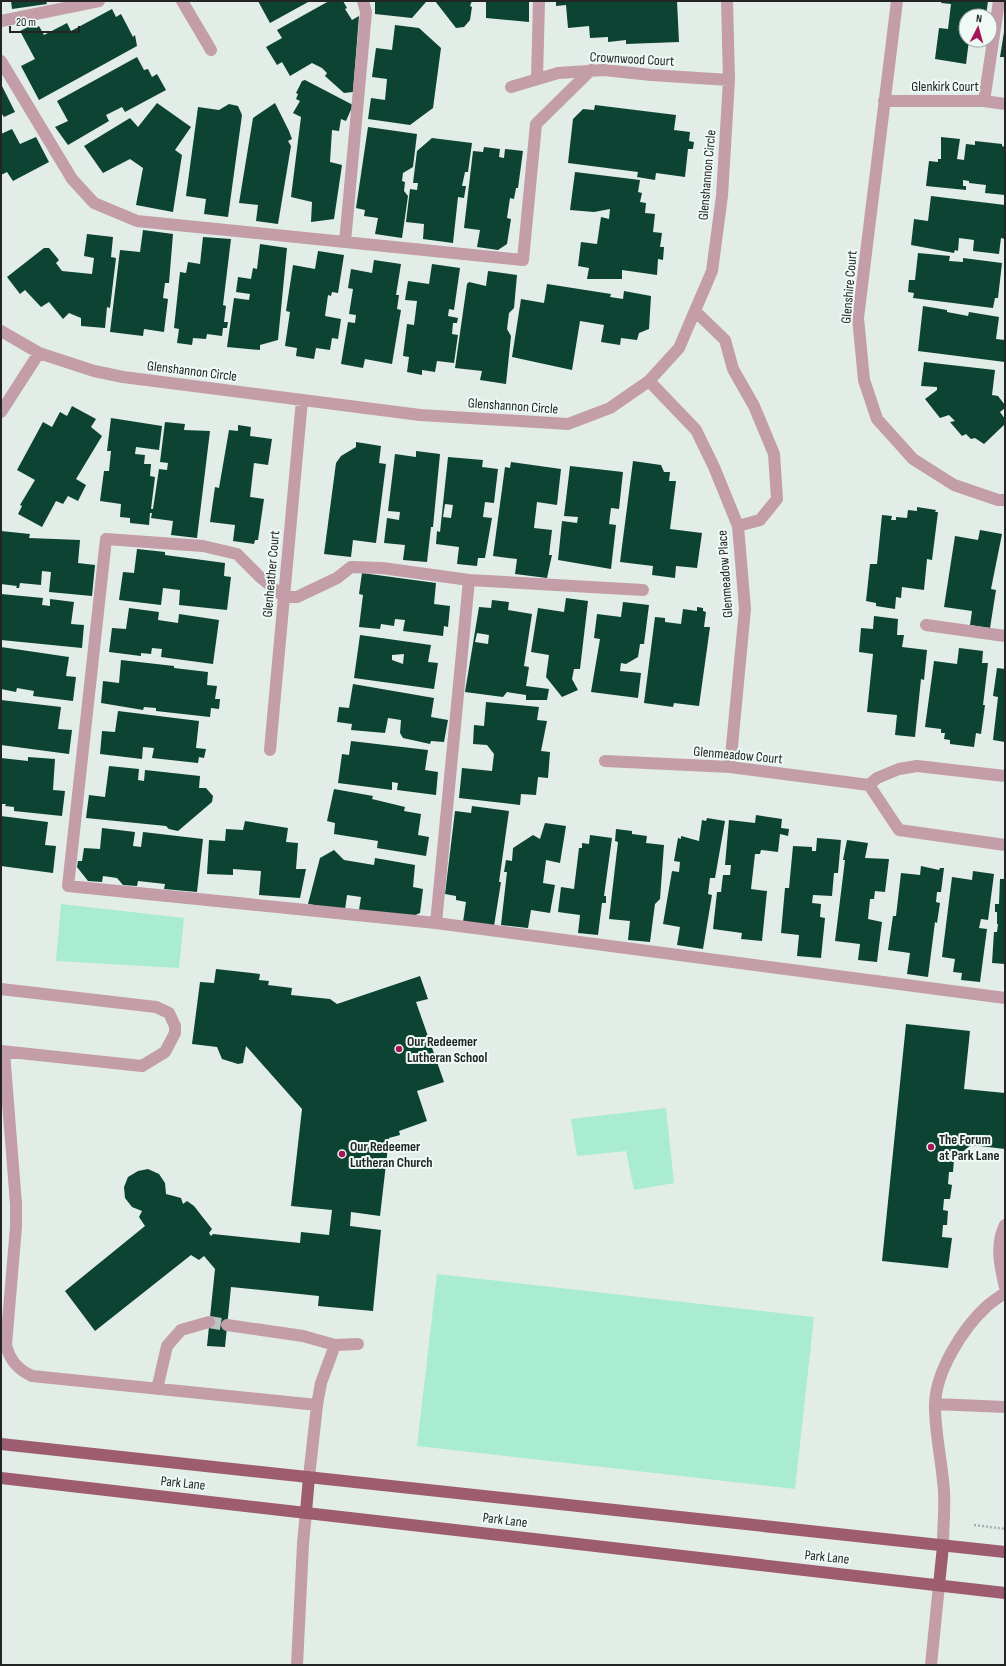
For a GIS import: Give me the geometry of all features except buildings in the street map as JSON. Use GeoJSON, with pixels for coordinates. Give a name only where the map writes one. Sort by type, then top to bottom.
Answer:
{"type":"FeatureCollection","features":[{"type":"Feature","properties":{"kind":"main road","name":"Park Lane"},"geometry":{"type":"LineString","coordinates":[[1,1444],[1005,1552]]}},
{"type":"Feature","properties":{"kind":"main road"},"geometry":{"type":"LineString","coordinates":[[306,1512],[309,1477]]}},
{"type":"Feature","properties":{"kind":"main road","name":"Park Lane"},"geometry":{"type":"LineString","coordinates":[[1,1478],[1005,1592]]}},
{"type":"Feature","properties":{"kind":"main road"},"geometry":{"type":"LineString","coordinates":[[939,1585],[943,1546]]}},
{"type":"Feature","properties":{"kind":"street"},"geometry":{"type":"LineString","coordinates":[[1,21],[99,1]]}},
{"type":"Feature","properties":{"kind":"street"},"geometry":{"type":"LineString","coordinates":[[182,1],[211,50]]}},
{"type":"Feature","properties":{"kind":"street"},"geometry":{"type":"LineString","coordinates":[[345,242],[366,12],[363,1]]}},
{"type":"Feature","properties":{"kind":"street"},"geometry":{"type":"LineString","coordinates":[[537,79],[539,1]]}},
{"type":"Feature","properties":{"kind":"street","name":"Glenshannon Circle"},"geometry":{"type":"LineString","coordinates":[[1,331],[39,353],[94,371],[116,376],[302,400],[420,414],[568,424],[610,408],[649,381],[679,348],[712,271],[722,196],[729,80],[727,1]]}},
{"type":"Feature","properties":{"kind":"street","name":"Glenshire Court"},"geometry":{"type":"LineString","coordinates":[[897,1],[858,318],[864,380],[877,419],[913,459],[954,485],[998,500],[1005,500]]}},
{"type":"Feature","properties":{"kind":"street"},"geometry":{"type":"LineString","coordinates":[[984,101],[999,1]]}},
{"type":"Feature","properties":{"kind":"street"},"geometry":{"type":"LineString","coordinates":[[1,61],[72,179],[94,203],[137,221],[524,260],[536,124],[591,70]]}},
{"type":"Feature","properties":{"kind":"street","name":"Crownwood Court"},"geometry":{"type":"LineString","coordinates":[[511,87],[558,73],[591,70],[729,80]]}},
{"type":"Feature","properties":{"kind":"street","name":"Glenkirk Court"},"geometry":{"type":"LineString","coordinates":[[884,101],[984,101],[1005,104]]}},
{"type":"Feature","properties":{"kind":"street"},"geometry":{"type":"LineString","coordinates":[[695,311],[725,340],[733,369],[754,406],[774,454],[777,499],[760,520],[738,526]]}},
{"type":"Feature","properties":{"kind":"street"},"geometry":{"type":"LineString","coordinates":[[1,412],[39,353]]}},
{"type":"Feature","properties":{"kind":"street","name":"Glenmeadow Place"},"geometry":{"type":"LineString","coordinates":[[649,381],[696,430],[714,467],[738,526],[745,609],[730,767]]}},
{"type":"Feature","properties":{"kind":"street","name":"Glenheather Court"},"geometry":{"type":"LineString","coordinates":[[270,750],[302,400]]}},
{"type":"Feature","properties":{"kind":"street"},"geometry":{"type":"LineString","coordinates":[[643,590],[469,580],[382,568],[351,567],[337,578],[296,597],[284,597],[260,577],[237,554],[202,546],[106,539],[68,886],[436,923],[1005,998]]}},
{"type":"Feature","properties":{"kind":"street"},"geometry":{"type":"LineString","coordinates":[[436,923],[469,580]]}},
{"type":"Feature","properties":{"kind":"street"},"geometry":{"type":"LineString","coordinates":[[926,625],[1005,636]]}},
{"type":"Feature","properties":{"kind":"street","name":"Glenmeadow Court"},"geometry":{"type":"LineString","coordinates":[[605,761],[730,767],[869,785]]}},
{"type":"Feature","properties":{"kind":"street"},"geometry":{"type":"LineString","coordinates":[[1005,776],[917,766],[899,769],[877,778],[869,785],[899,830],[1005,845]]}},
{"type":"Feature","properties":{"kind":"street"},"geometry":{"type":"LineString","coordinates":[[1,989],[156,1007],[169,1013],[175,1026],[175,1033],[165,1052],[142,1066],[3,1052],[16,1204],[16,1227],[6,1334],[6,1345],[14,1364],[22,1372],[32,1376],[316,1405]]}},
{"type":"Feature","properties":{"kind":"street"},"geometry":{"type":"LineString","coordinates":[[1005,1225],[1001,1234],[999,1263],[1005,1287]]}},
{"type":"Feature","properties":{"kind":"street"},"geometry":{"type":"LineString","coordinates":[[943,1546],[944,1491],[935,1421],[935,1404],[940,1378],[952,1350],[970,1325],[988,1305],[1005,1293]]}},
{"type":"Feature","properties":{"kind":"street"},"geometry":{"type":"LineString","coordinates":[[156,1389],[166,1346],[181,1330],[209,1322]]}},
{"type":"Feature","properties":{"kind":"street"},"geometry":{"type":"LineString","coordinates":[[227,1324],[303,1336],[335,1345],[358,1344]]}},
{"type":"Feature","properties":{"kind":"street"},"geometry":{"type":"LineString","coordinates":[[309,1477],[316,1405],[321,1382],[335,1345]]}},
{"type":"Feature","properties":{"kind":"street"},"geometry":{"type":"LineString","coordinates":[[935,1404],[1005,1407]]}},
{"type":"Feature","properties":{"kind":"street"},"geometry":{"type":"LineString","coordinates":[[297,1665],[306,1512]]}},
{"type":"Feature","properties":{"kind":"street"},"geometry":{"type":"LineString","coordinates":[[931,1665],[939,1585]]}},
{"type":"Feature","properties":{"kind":"path"},"geometry":{"type":"LineString","coordinates":[[974,1525],[1005,1529]]}},
{"type":"Feature","properties":{"kind":"green space"},"geometry":{"type":"Polygon","coordinates":[[[61,904],[184,918],[179,968],[56,961],[61,904]]]}},
{"type":"Feature","properties":{"kind":"green space"},"geometry":{"type":"Polygon","coordinates":[[[666,1108],[674,1183],[634,1190],[626,1151],[577,1156],[571,1119],[666,1108]]]}},
{"type":"Feature","properties":{"kind":"green space"},"geometry":{"type":"Polygon","coordinates":[[[437,1274],[814,1317],[795,1489],[417,1446],[437,1274]]]}},
{"type":"Feature","properties":{"kind":"tunnel"},"geometry":{"type":"LineString","coordinates":[[209,1322],[227,1325]]}},
{"type":"Feature","properties":{"kind":"place","name":"Our Redeemer Lutheran School"},"geometry":{"type":"Point","coordinates":[399,1049]}},
{"type":"Feature","properties":{"kind":"place","name":"The Forum at Park Lane"},"geometry":{"type":"Point","coordinates":[931,1147]}},
{"type":"Feature","properties":{"kind":"place","name":"Our Redeemer Lutheran Church"},"geometry":{"type":"Point","coordinates":[342,1154]}}]}
